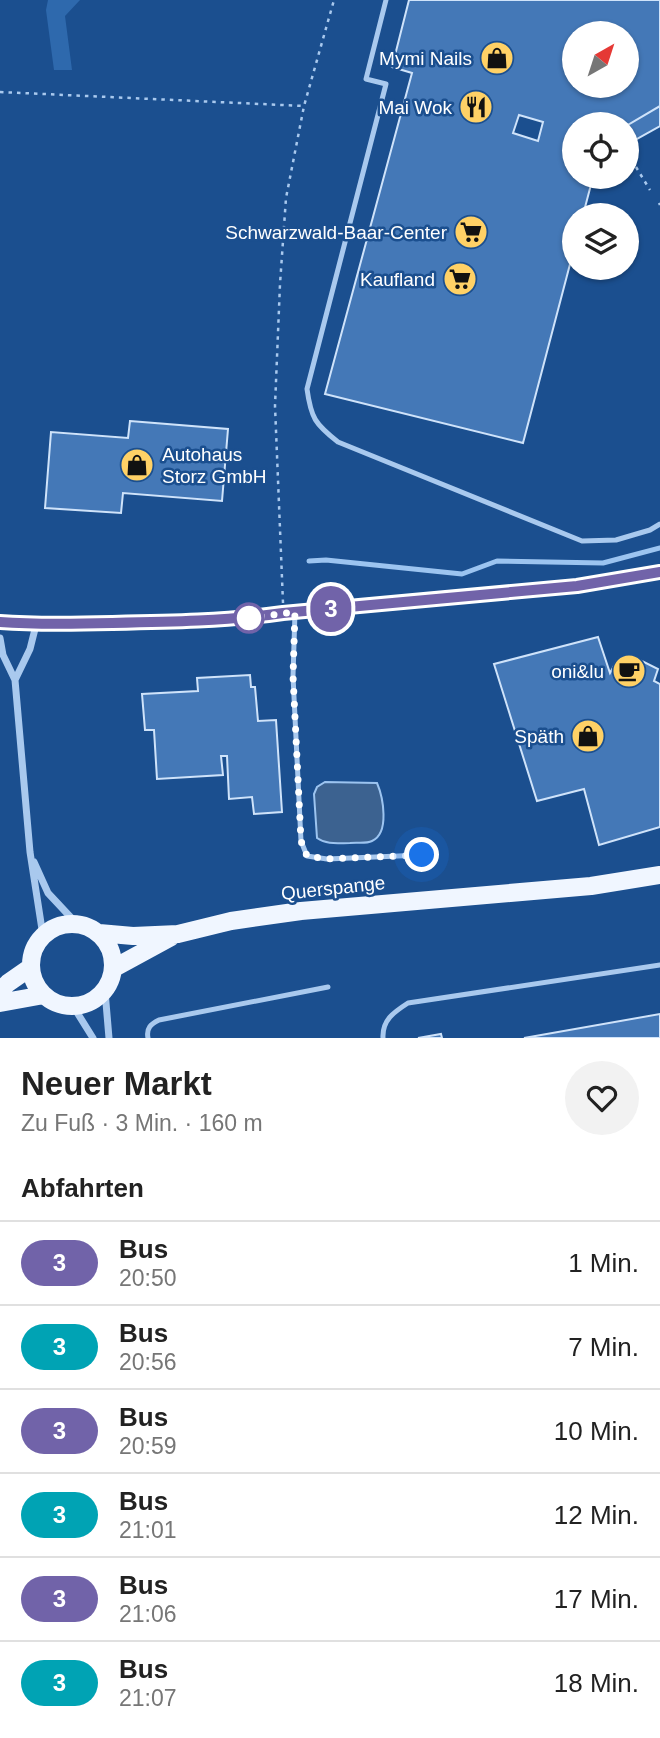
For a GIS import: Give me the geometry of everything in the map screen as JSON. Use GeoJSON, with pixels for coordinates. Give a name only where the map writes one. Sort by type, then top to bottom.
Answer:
{"type":"FeatureCollection","features":[{"type":"Feature","properties":{"kind":"main road","name":"Querspange"},"geometry":{"type":"LineString","coordinates":[[99,933],[133,936],[178,934],[230,922],[301,911],[591,886],[660,875]]}},
{"type":"Feature","properties":{"kind":"main road"},"geometry":{"type":"LineString","coordinates":[[77,923],[99,933],[111,949],[114,968],[105,991],[96,999],[73,1006],[62,1005],[44,995],[31,967],[35,947],[43,936],[58,926],[77,923]]}},
{"type":"Feature","properties":{"kind":"main road","name":"Querspange"},"geometry":{"type":"LineString","coordinates":[[114,968],[178,934]]}},
{"type":"Feature","properties":{"kind":"main road"},"geometry":{"type":"LineString","coordinates":[[0,991],[31,967]]}},
{"type":"Feature","properties":{"kind":"main road"},"geometry":{"type":"LineString","coordinates":[[0,1003],[44,995]]}},
{"type":"Feature","properties":{"kind":"street"},"geometry":{"type":"LineString","coordinates":[[0,622],[36,625],[249,618],[577,586],[660,572]]}},
{"type":"Feature","properties":{"kind":"street"},"geometry":{"type":"LineString","coordinates":[[15,680],[30,649],[36,625]]}},
{"type":"Feature","properties":{"kind":"street"},"geometry":{"type":"LineString","coordinates":[[0,638],[3,655],[15,680],[30,852],[43,936]]}},
{"type":"Feature","properties":{"kind":"street"},"geometry":{"type":"LineString","coordinates":[[30,852],[48,892],[77,923]]}},
{"type":"Feature","properties":{"kind":"street"},"geometry":{"type":"LineString","coordinates":[[105,991],[110,1038]]}},
{"type":"Feature","properties":{"kind":"street"},"geometry":{"type":"LineString","coordinates":[[73,1006],[93,1038]]}},
{"type":"Feature","properties":{"kind":"lane"},"geometry":{"type":"LineString","coordinates":[[386,0],[366,79],[386,84],[307,389],[310,410],[320,428],[338,442],[582,541],[616,540],[650,530],[660,524]]}},
{"type":"Feature","properties":{"kind":"lane"},"geometry":{"type":"LineString","coordinates":[[295,612],[293,676],[301,841],[307,856],[327,859],[422,855]]}},
{"type":"Feature","properties":{"kind":"lane"},"geometry":{"type":"LineString","coordinates":[[383,1038],[382,1033],[390,1014],[408,1003],[660,965]]}},
{"type":"Feature","properties":{"kind":"lane"},"geometry":{"type":"LineString","coordinates":[[148,1038],[147,1032],[151,1024],[159,1020],[328,987]]}},
{"type":"Feature","properties":{"kind":"path"},"geometry":{"type":"LineString","coordinates":[[283,613],[275,406],[286,198],[304,106],[334,0]]}},
{"type":"Feature","properties":{"kind":"path"},"geometry":{"type":"LineString","coordinates":[[0,92],[304,106]]}},
{"type":"Feature","properties":{"kind":"path"},"geometry":{"type":"LineString","coordinates":[[639,172],[650,190]]}},
{"type":"Feature","properties":{"kind":"shaded area"},"geometry":{"type":"Polygon","coordinates":[[[48,0],[80,0],[65,16],[72,70],[54,70],[46,10],[48,0]]]}},
{"type":"Feature","properties":{"kind":"shaded area"},"geometry":{"type":"Polygon","coordinates":[[[325,782],[377,783],[384,814],[378,837],[367,842],[341,843],[329,843],[317,838],[314,794],[317,787],[325,782]]]}},
{"type":"Feature","properties":{"kind":"building","name":"Schwarzwald-Baar-Center"},"geometry":{"type":"Polygon","coordinates":[[[409,0],[660,0],[660,106],[639,118],[639,112],[562,112],[562,189],[590,189],[586,203],[562,203],[562,280],[566,280],[523,443],[325,394],[412,73],[392,67],[409,0]]]}},
{"type":"Feature","properties":{"kind":"building"},"geometry":{"type":"Polygon","coordinates":[[[660,106],[660,126],[639,138],[639,118],[660,106]]]}},
{"type":"Feature","properties":{"kind":"building"},"geometry":{"type":"Polygon","coordinates":[[[519,115],[543,122],[538,141],[513,133],[519,115]]]}},
{"type":"Feature","properties":{"kind":"building","name":"Autohaus Storz GmbH"},"geometry":{"type":"Polygon","coordinates":[[[130,421],[228,429],[222,501],[123,493],[121,513],[45,508],[51,432],[128,438],[130,421]]]}},
{"type":"Feature","properties":{"kind":"building","name":"Späth"},"geometry":{"type":"Polygon","coordinates":[[[598,637],[610,673],[616,662],[629,667],[636,658],[658,669],[654,681],[660,684],[660,827],[599,845],[584,789],[537,801],[494,664],[598,637]]]}},
{"type":"Feature","properties":{"kind":"building"},"geometry":{"type":"Polygon","coordinates":[[[250,675],[251,687],[255,687],[258,721],[276,720],[282,812],[254,814],[252,797],[229,799],[227,756],[221,756],[223,775],[157,779],[154,730],[145,730],[142,694],[198,691],[197,678],[250,675]]]}},
{"type":"Feature","properties":{"kind":"building"},"geometry":{"type":"Polygon","coordinates":[[[660,1014],[660,1038],[524,1038],[660,1014]]]}},
{"type":"Feature","properties":{"kind":"building"},"geometry":{"type":"Polygon","coordinates":[[[441,1034],[442,1038],[418,1038],[441,1034]]]}},
{"type":"Feature","properties":{"kind":"waterway"},"geometry":{"type":"LineString","coordinates":[[309,561],[326,560],[462,574],[497,561],[603,563],[660,548]]}},
{"type":"Feature","properties":{"kind":"bus line","name":"3"},"geometry":{"type":"LineString","coordinates":[[0,622],[36,625],[249,618],[577,586],[660,572]]}},
{"type":"Feature","properties":{"kind":"place","name":"Mymi Nails"},"geometry":{"type":"Point","coordinates":[497,58]}},
{"type":"Feature","properties":{"kind":"place","name":"Mai Wok"},"geometry":{"type":"Point","coordinates":[476,107]}},
{"type":"Feature","properties":{"kind":"place","name":"Schwarzwald-Baar-Center"},"geometry":{"type":"Point","coordinates":[471,232]}},
{"type":"Feature","properties":{"kind":"place","name":"Kaufland"},"geometry":{"type":"Point","coordinates":[460,279]}},
{"type":"Feature","properties":{"kind":"place","name":"Autohaus Storz GmbH"},"geometry":{"type":"Point","coordinates":[137,465]}},
{"type":"Feature","properties":{"kind":"place","name":"oni&lu"},"geometry":{"type":"Point","coordinates":[629,671]}},
{"type":"Feature","properties":{"kind":"place","name":"Späth"},"geometry":{"type":"Point","coordinates":[588,736]}},
{"type":"Feature","properties":{"kind":"route"},"geometry":{"type":"LineString","coordinates":[[249,618],[295,612],[293,676],[301,841],[307,856],[327,859],[422,855]]}}]}
